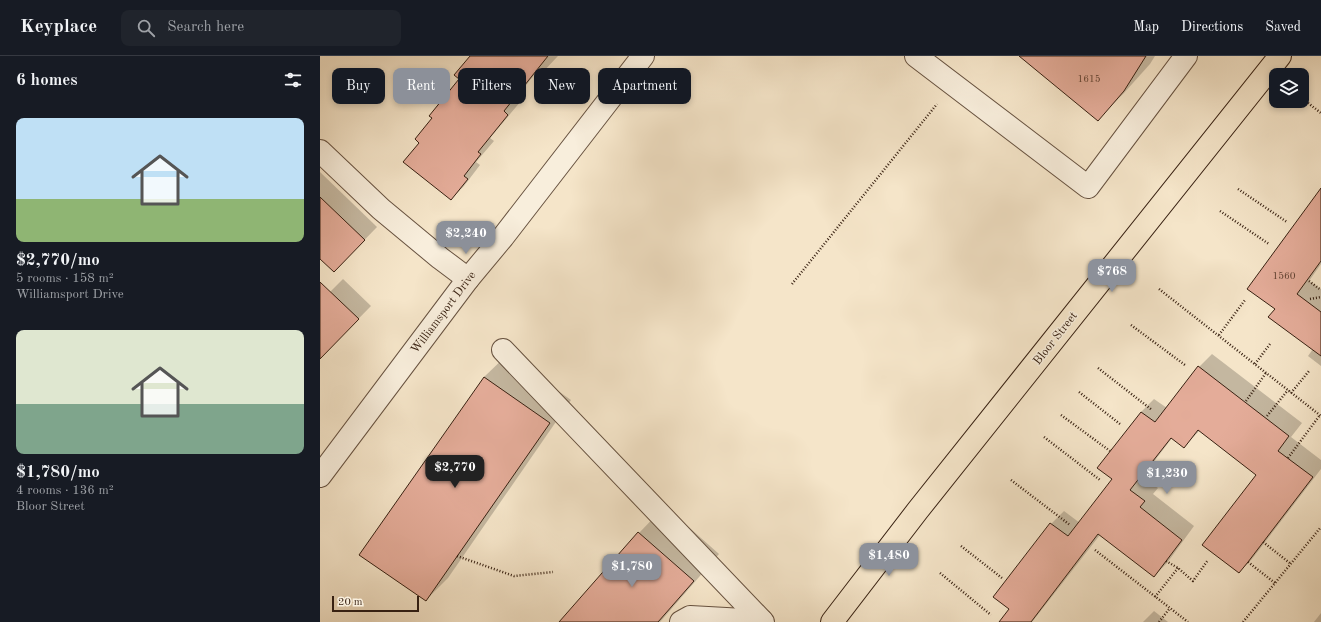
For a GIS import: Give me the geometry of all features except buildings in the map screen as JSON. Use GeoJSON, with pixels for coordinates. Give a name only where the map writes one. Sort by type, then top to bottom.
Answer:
{"type":"FeatureCollection","features":[{"type":"Feature","properties":{"kind":"main road","name":"Bloor Street"},"geometry":{"type":"LineString","coordinates":[[832,622],[923,504],[1276,57]]}},
{"type":"Feature","properties":{"kind":"street","name":"Williamsport Drive"},"geometry":{"type":"LineString","coordinates":[[320,476],[468,279],[503,237],[643,56]]}},
{"type":"Feature","properties":{"kind":"street"},"geometry":{"type":"LineString","coordinates":[[916,56],[1088,187],[1186,56]]}},
{"type":"Feature","properties":{"kind":"street"},"geometry":{"type":"LineString","coordinates":[[320,151],[381,208],[440,258],[468,279]]}},
{"type":"Feature","properties":{"kind":"street"},"geometry":{"type":"LineString","coordinates":[[503,350],[762,622]]}},
{"type":"Feature","properties":{"kind":"street"},"geometry":{"type":"LineString","coordinates":[[681,622],[690,617],[762,622]]}},
{"type":"Feature","properties":{"kind":"path"},"geometry":{"type":"LineString","coordinates":[[792,284],[953,84]]}},
{"type":"Feature","properties":{"kind":"path"},"geometry":{"type":"LineString","coordinates":[[1309,104],[1321,113]]}},
{"type":"Feature","properties":{"kind":"path"},"geometry":{"type":"LineString","coordinates":[[1238,189],[1287,222]]}},
{"type":"Feature","properties":{"kind":"path"},"geometry":{"type":"LineString","coordinates":[[1220,211],[1269,244]]}},
{"type":"Feature","properties":{"kind":"path"},"geometry":{"type":"LineString","coordinates":[[1309,281],[1321,290]]}},
{"type":"Feature","properties":{"kind":"path"},"geometry":{"type":"LineString","coordinates":[[1159,289],[1321,415],[1288,458]]}},
{"type":"Feature","properties":{"kind":"path"},"geometry":{"type":"LineString","coordinates":[[1310,300],[1321,297]]}},
{"type":"Feature","properties":{"kind":"path"},"geometry":{"type":"LineString","coordinates":[[1219,335],[1245,300]]}},
{"type":"Feature","properties":{"kind":"path"},"geometry":{"type":"LineString","coordinates":[[1131,325],[1185,365]]}},
{"type":"Feature","properties":{"kind":"path"},"geometry":{"type":"LineString","coordinates":[[1255,364],[1270,344]]}},
{"type":"Feature","properties":{"kind":"path"},"geometry":{"type":"LineString","coordinates":[[1098,368],[1152,410]]}},
{"type":"Feature","properties":{"kind":"path"},"geometry":{"type":"LineString","coordinates":[[1291,393],[1309,370]]}},
{"type":"Feature","properties":{"kind":"path"},"geometry":{"type":"LineString","coordinates":[[1246,400],[1266,373]]}},
{"type":"Feature","properties":{"kind":"path"},"geometry":{"type":"LineString","coordinates":[[1267,416],[1288,390]]}},
{"type":"Feature","properties":{"kind":"path"},"geometry":{"type":"LineString","coordinates":[[1079,392],[1120,424]]}},
{"type":"Feature","properties":{"kind":"path"},"geometry":{"type":"LineString","coordinates":[[1061,415],[1110,451]]}},
{"type":"Feature","properties":{"kind":"path"},"geometry":{"type":"LineString","coordinates":[[1044,437],[1100,480]]}},
{"type":"Feature","properties":{"kind":"path"},"geometry":{"type":"LineString","coordinates":[[1011,480],[1070,525]]}},
{"type":"Feature","properties":{"kind":"path"},"geometry":{"type":"LineString","coordinates":[[1244,622],[1321,527]]}},
{"type":"Feature","properties":{"kind":"path"},"geometry":{"type":"LineString","coordinates":[[1263,542],[1291,564]]}},
{"type":"Feature","properties":{"kind":"path"},"geometry":{"type":"LineString","coordinates":[[961,546],[1002,578]]}},
{"type":"Feature","properties":{"kind":"path"},"geometry":{"type":"LineString","coordinates":[[1095,550],[1188,622]]}},
{"type":"Feature","properties":{"kind":"path"},"geometry":{"type":"LineString","coordinates":[[457,556],[514,576],[552,572]]}},
{"type":"Feature","properties":{"kind":"path"},"geometry":{"type":"LineString","coordinates":[[1166,561],[1178,568],[1193,581],[1208,560]]}},
{"type":"Feature","properties":{"kind":"path"},"geometry":{"type":"LineString","coordinates":[[1248,562],[1275,583]]}},
{"type":"Feature","properties":{"kind":"path"},"geometry":{"type":"LineString","coordinates":[[1155,597],[1178,568]]}},
{"type":"Feature","properties":{"kind":"path"},"geometry":{"type":"LineString","coordinates":[[940,573],[991,615]]}},
{"type":"Feature","properties":{"kind":"path"},"geometry":{"type":"LineString","coordinates":[[1159,622],[1170,608]]}}]}
